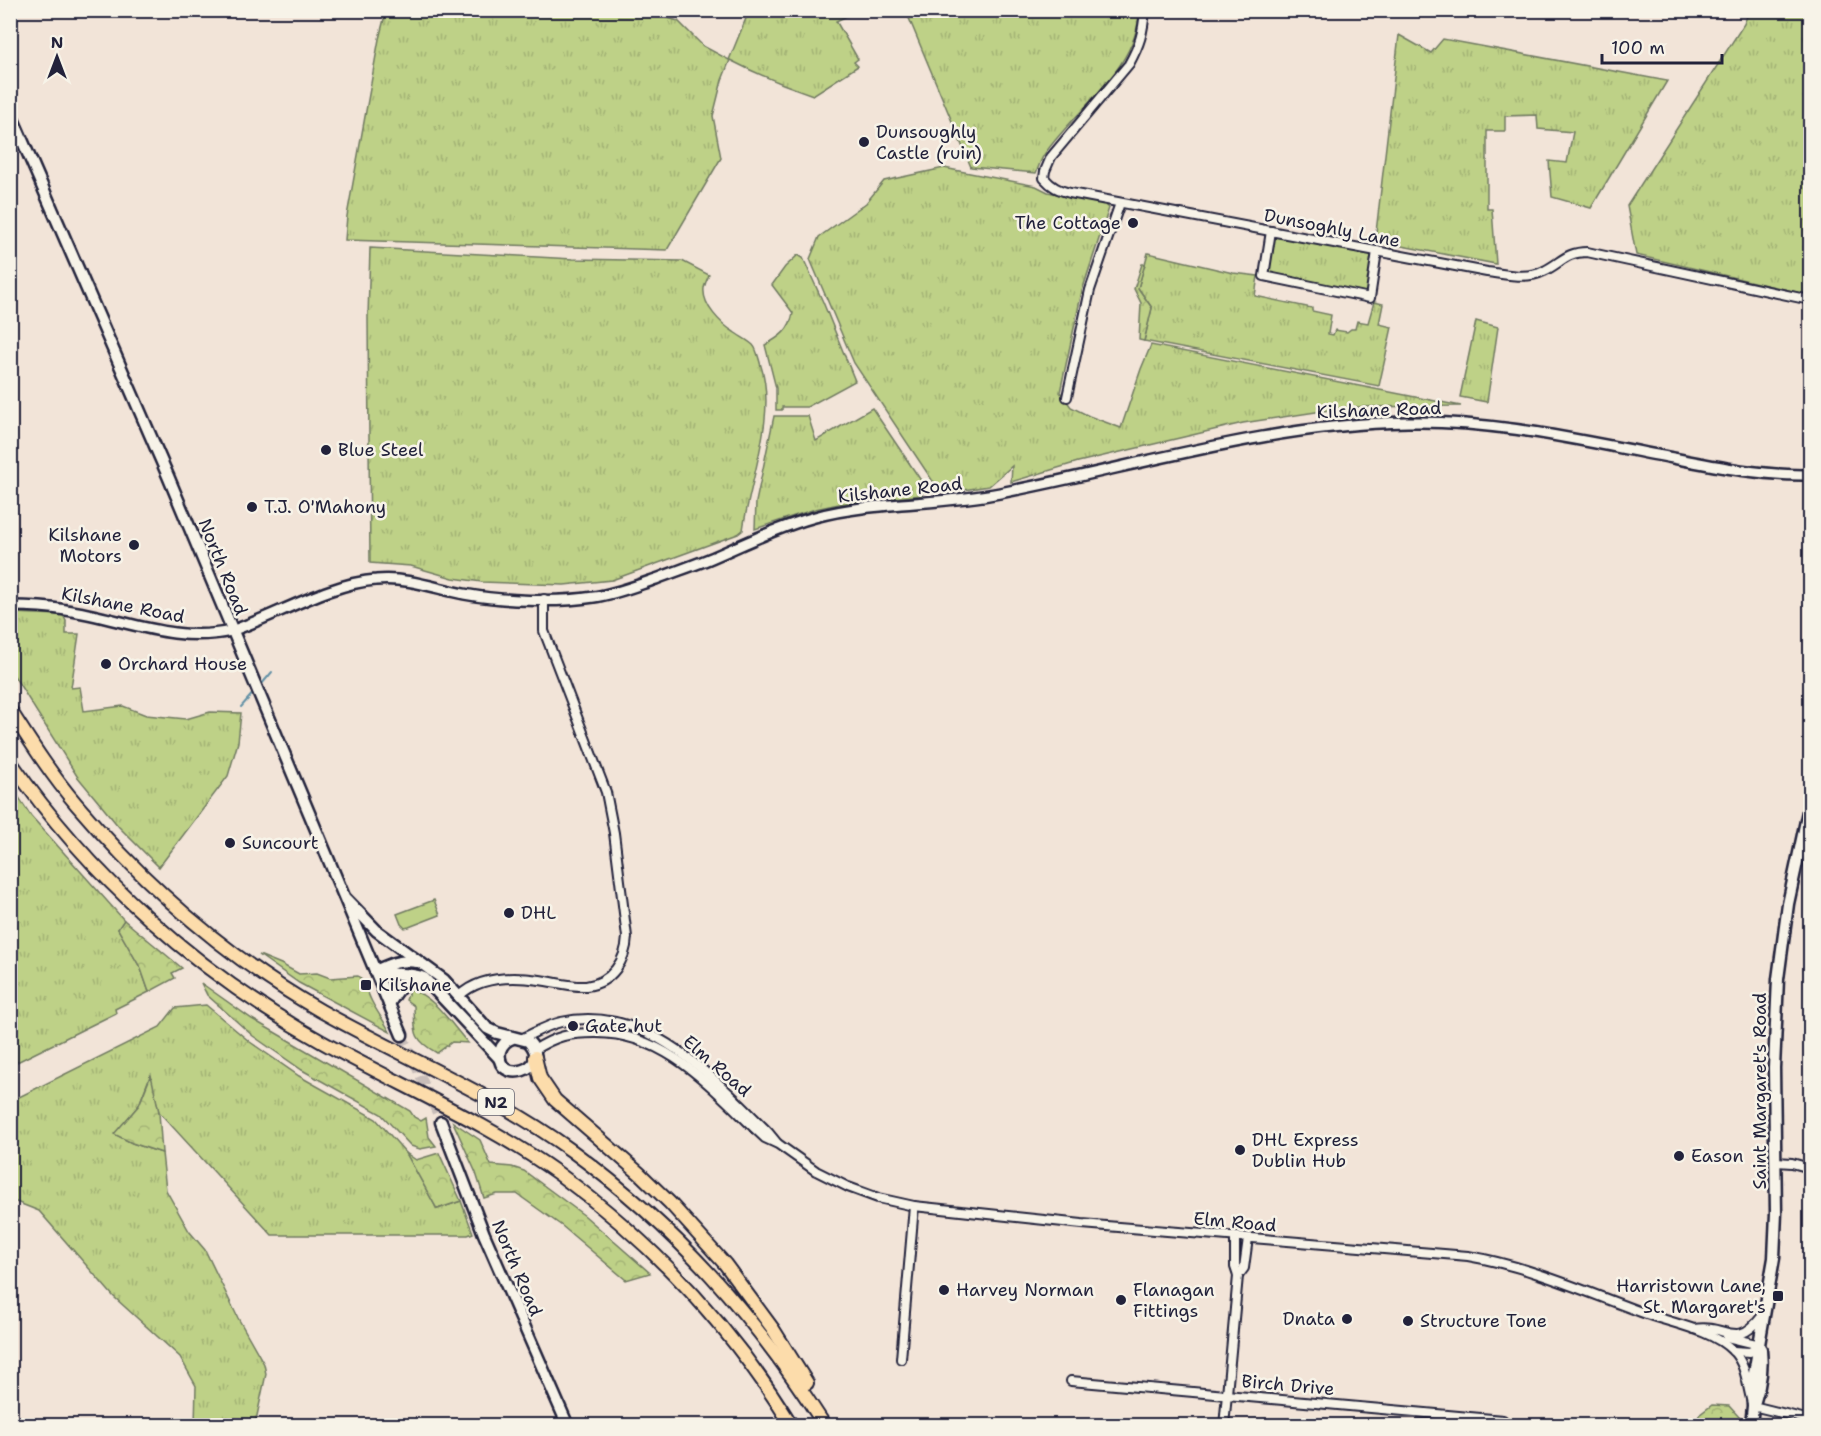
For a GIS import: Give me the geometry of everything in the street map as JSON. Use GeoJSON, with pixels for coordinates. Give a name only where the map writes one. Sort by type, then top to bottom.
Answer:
{"type":"FeatureCollection","features":[{"type":"Feature","properties":{"kind":"highway","name":"N2"},"geometry":{"type":"LineString","coordinates":[[10,710],[69,795],[113,844],[177,908],[229,949],[274,982],[321,1010],[529,1122],[571,1150],[645,1210],[676,1238],[730,1295],[790,1371],[825,1425]]}},
{"type":"Feature","properties":{"kind":"highway","name":"N2"},"geometry":{"type":"LineString","coordinates":[[10,760],[59,826],[95,865],[144,914],[224,979],[274,1014],[322,1042],[495,1132],[558,1173],[597,1203],[646,1247],[718,1321],[761,1378],[792,1425]]}},
{"type":"Feature","properties":{"kind":"highway"},"geometry":{"type":"LineString","coordinates":[[535,1054],[540,1078],[555,1100],[639,1173],[677,1210],[725,1264],[773,1329],[832,1425]]}},
{"type":"Feature","properties":{"kind":"main road","name":"North Road"},"geometry":{"type":"LineString","coordinates":[[10,112],[168,477],[402,1035]]}},
{"type":"Feature","properties":{"kind":"main road","name":"Saint Margaret's Road"},"geometry":{"type":"LineString","coordinates":[[1751,1425],[1760,1388],[1763,1364],[1760,1346],[1774,1258],[1776,1162],[1774,1068],[1778,979],[1788,904],[1810,810]]}},
{"type":"Feature","properties":{"kind":"main road"},"geometry":{"type":"LineString","coordinates":[[344,896],[377,931],[438,975],[487,1028],[532,1045],[535,1054],[529,1068],[518,1072],[507,1069],[424,978],[407,973],[386,975],[375,971]]}},
{"type":"Feature","properties":{"kind":"main road"},"geometry":{"type":"LineString","coordinates":[[375,971],[391,963],[402,961],[420,963]]}},
{"type":"Feature","properties":{"kind":"main road"},"geometry":{"type":"LineString","coordinates":[[389,1004],[401,985],[419,981],[433,986]]}},
{"type":"Feature","properties":{"kind":"main road"},"geometry":{"type":"LineString","coordinates":[[500,1059],[502,1047],[518,1038]]}},
{"type":"Feature","properties":{"kind":"main road","name":"North Road"},"geometry":{"type":"LineString","coordinates":[[441,1122],[484,1234],[568,1425]]}},
{"type":"Feature","properties":{"kind":"street","name":"Dunsoghly Lane"},"geometry":{"type":"LineString","coordinates":[[1145,10],[1143,33],[1139,46],[1129,64],[1051,157],[1044,178],[1049,185],[1057,189],[1119,203],[1487,272],[1529,276],[1544,272],[1574,252],[1587,252],[1810,300]]}},
{"type":"Feature","properties":{"kind":"street"},"geometry":{"type":"LineString","coordinates":[[1067,397],[1090,290],[1119,203]]}},
{"type":"Feature","properties":{"kind":"street"},"geometry":{"type":"LineString","coordinates":[[1271,231],[1264,276],[1370,298],[1377,251]]}},
{"type":"Feature","properties":{"kind":"street","name":"Kilshane Road"},"geometry":{"type":"LineString","coordinates":[[10,606],[66,609],[168,633],[194,636],[231,631],[337,589],[376,580],[413,581],[463,594],[488,597],[591,598],[621,592],[814,518],[841,512],[1001,493],[1262,438],[1328,427],[1413,422],[1477,425],[1512,429],[1707,465],[1810,475]]}},
{"type":"Feature","properties":{"kind":"street"},"geometry":{"type":"LineString","coordinates":[[459,996],[470,987],[490,980],[506,978],[586,986],[600,983],[621,964],[626,952],[627,937],[611,813],[606,792],[544,631],[544,599]]}},
{"type":"Feature","properties":{"kind":"street","name":"Elm Road"},"geometry":{"type":"LineString","coordinates":[[518,1038],[552,1024],[575,1020],[604,1020],[658,1037],[702,1068],[778,1144]]}},
{"type":"Feature","properties":{"kind":"street","name":"Elm Road"},"geometry":{"type":"LineString","coordinates":[[535,1054],[550,1040],[571,1034],[603,1033],[627,1036],[653,1044],[679,1059],[765,1138],[778,1144],[816,1171],[848,1187],[878,1198],[914,1206],[1044,1220],[1483,1259],[1524,1269],[1712,1336],[1724,1336],[1760,1346]]}},
{"type":"Feature","properties":{"kind":"street"},"geometry":{"type":"LineString","coordinates":[[1776,1162],[1810,1168]]}},
{"type":"Feature","properties":{"kind":"street"},"geometry":{"type":"LineString","coordinates":[[901,1359],[914,1206]]}},
{"type":"Feature","properties":{"kind":"street"},"geometry":{"type":"LineString","coordinates":[[1224,1425],[1238,1276],[1235,1267],[1235,1237]]}},
{"type":"Feature","properties":{"kind":"street"},"geometry":{"type":"LineString","coordinates":[[1238,1276],[1244,1268],[1248,1238]]}},
{"type":"Feature","properties":{"kind":"street","name":"Elm Road"},"geometry":{"type":"LineString","coordinates":[[1693,1330],[1706,1327],[1729,1334],[1743,1333],[1752,1329],[1764,1314]]}},
{"type":"Feature","properties":{"kind":"street","name":"Elm Road"},"geometry":{"type":"LineString","coordinates":[[1712,1336],[1733,1351],[1745,1369],[1747,1387],[1754,1406]]}},
{"type":"Feature","properties":{"kind":"street"},"geometry":{"type":"LineString","coordinates":[[1733,1351],[1750,1352],[1760,1346]]}},
{"type":"Feature","properties":{"kind":"street","name":"Birch Drive"},"geometry":{"type":"LineString","coordinates":[[1071,1381],[1503,1420]]}},
{"type":"Feature","properties":{"kind":"street"},"geometry":{"type":"LineString","coordinates":[[1754,1406],[1810,1420]]}},
{"type":"Feature","properties":{"kind":"green space"},"geometry":{"type":"Polygon","coordinates":[[[601,10],[655,14],[678,21],[703,46],[729,60],[749,11],[858,11],[836,21],[858,59],[854,62],[858,66],[813,95],[770,79],[730,60],[722,80],[713,116],[721,158],[667,250],[345,240],[347,216],[386,11],[601,10]]]}},
{"type":"Feature","properties":{"kind":"green space"},"geometry":{"type":"Polygon","coordinates":[[[1139,10],[1136,31],[1129,50],[1117,69],[1046,152],[1036,173],[971,167],[906,11],[1139,10]]]}},
{"type":"Feature","properties":{"kind":"green space"},"geometry":{"type":"Polygon","coordinates":[[[1749,11],[1810,11],[1810,295],[1636,255],[1627,206],[1744,24],[1749,11]]]}},
{"type":"Feature","properties":{"kind":"green space"},"geometry":{"type":"Polygon","coordinates":[[[1399,35],[1431,53],[1443,39],[1667,81],[1591,208],[1552,197],[1549,161],[1567,163],[1573,132],[1538,129],[1537,115],[1505,116],[1505,131],[1487,131],[1487,209],[1492,209],[1496,264],[1375,241],[1399,35]]]}},
{"type":"Feature","properties":{"kind":"green space"},"geometry":{"type":"Polygon","coordinates":[[[944,168],[1036,186],[1048,192],[1105,204],[1109,208],[1082,291],[1060,392],[1071,407],[1089,416],[1121,428],[1151,345],[1461,406],[1349,407],[1243,423],[1078,462],[1011,482],[1012,466],[989,486],[944,493],[932,480],[854,363],[810,259],[819,237],[866,203],[884,181],[944,168]]]}},
{"type":"Feature","properties":{"kind":"green space"},"geometry":{"type":"Polygon","coordinates":[[[1272,234],[1374,254],[1368,294],[1275,276],[1267,266],[1272,234]]]}},
{"type":"Feature","properties":{"kind":"green space"},"geometry":{"type":"Polygon","coordinates":[[[370,248],[573,259],[682,261],[709,275],[704,294],[709,307],[724,324],[754,347],[765,385],[766,405],[761,447],[743,530],[738,534],[612,580],[564,585],[482,582],[453,578],[411,566],[370,563],[368,317],[370,248]]]}},
{"type":"Feature","properties":{"kind":"green space"},"geometry":{"type":"Polygon","coordinates":[[[1148,253],[1233,273],[1258,276],[1255,296],[1312,308],[1312,311],[1331,315],[1328,334],[1333,335],[1335,330],[1347,332],[1355,329],[1357,321],[1368,323],[1374,302],[1383,304],[1379,324],[1392,327],[1379,386],[1144,341],[1152,308],[1138,288],[1148,253]]]}},
{"type":"Feature","properties":{"kind":"green space"},"geometry":{"type":"Polygon","coordinates":[[[798,255],[803,258],[823,302],[855,381],[807,407],[782,407],[782,410],[776,410],[776,388],[765,345],[784,332],[793,313],[772,285],[785,267],[798,255]]]}},
{"type":"Feature","properties":{"kind":"green space"},"geometry":{"type":"Polygon","coordinates":[[[1142,264],[1145,264],[1138,288],[1152,308],[1144,341],[1139,340],[1141,303],[1134,289],[1142,264]]]}},
{"type":"Feature","properties":{"kind":"green space"},"geometry":{"type":"Polygon","coordinates":[[[1476,321],[1498,327],[1487,402],[1460,397],[1476,321]]]}},
{"type":"Feature","properties":{"kind":"green space"},"geometry":{"type":"Polygon","coordinates":[[[872,408],[924,485],[922,495],[839,504],[815,509],[755,529],[756,502],[774,416],[808,416],[816,441],[872,408]]]}},
{"type":"Feature","properties":{"kind":"green space"},"geometry":{"type":"Polygon","coordinates":[[[11,613],[63,615],[66,621],[66,634],[79,634],[71,688],[80,687],[84,711],[123,706],[146,715],[186,719],[210,712],[241,713],[238,742],[228,776],[159,867],[119,827],[77,776],[11,671],[11,613]]]}},
{"type":"Feature","properties":{"kind":"green space"},"geometry":{"type":"Polygon","coordinates":[[[10,784],[31,816],[124,920],[118,929],[141,969],[149,992],[115,1009],[116,1013],[11,1065],[10,784]]]}},
{"type":"Feature","properties":{"kind":"green space"},"geometry":{"type":"Polygon","coordinates":[[[434,900],[440,915],[405,928],[401,924],[397,914],[434,900]]]}},
{"type":"Feature","properties":{"kind":"green space"},"geometry":{"type":"Polygon","coordinates":[[[124,920],[182,968],[172,973],[175,978],[149,992],[141,969],[118,929],[124,920]]]}},
{"type":"Feature","properties":{"kind":"green space"},"geometry":{"type":"Polygon","coordinates":[[[259,955],[299,974],[317,973],[330,978],[358,976],[390,1032],[299,983],[259,955]]]}},
{"type":"Feature","properties":{"kind":"green space"},"geometry":{"type":"Polygon","coordinates":[[[201,983],[252,1019],[410,1111],[414,1117],[421,1121],[426,1118],[429,1137],[436,1146],[420,1149],[411,1146],[381,1114],[302,1070],[253,1036],[207,995],[201,983]]]}},
{"type":"Feature","properties":{"kind":"green space"},"geometry":{"type":"Polygon","coordinates":[[[410,989],[435,1005],[468,1043],[452,1042],[437,1053],[423,1043],[416,1034],[414,1006],[406,1000],[410,989]]]}},
{"type":"Feature","properties":{"kind":"green space"},"geometry":{"type":"Polygon","coordinates":[[[206,1005],[250,1042],[299,1076],[376,1119],[406,1153],[437,1209],[461,1201],[473,1233],[468,1235],[272,1235],[159,1112],[150,1076],[139,1105],[115,1134],[132,1143],[162,1153],[166,1190],[189,1231],[205,1250],[238,1318],[264,1364],[266,1374],[255,1425],[195,1425],[196,1386],[180,1357],[114,1297],[39,1211],[11,1200],[11,1101],[160,1027],[175,1008],[206,1005]]]}},
{"type":"Feature","properties":{"kind":"green space"},"geometry":{"type":"Polygon","coordinates":[[[151,1075],[159,1112],[162,1153],[114,1134],[139,1105],[151,1075]]]}},
{"type":"Feature","properties":{"kind":"green space"},"geometry":{"type":"Polygon","coordinates":[[[453,1122],[480,1140],[491,1165],[524,1171],[585,1216],[650,1273],[626,1280],[562,1226],[517,1194],[497,1194],[484,1198],[476,1173],[453,1122]]]}},
{"type":"Feature","properties":{"kind":"green space"},"geometry":{"type":"Polygon","coordinates":[[[406,1153],[416,1160],[439,1153],[461,1201],[437,1209],[406,1153]]]}},
{"type":"Feature","properties":{"kind":"green space"},"geometry":{"type":"Polygon","coordinates":[[[1712,1405],[1729,1406],[1740,1418],[1740,1425],[1697,1425],[1699,1415],[1712,1405]]]}},
{"type":"Feature","properties":{"kind":"waterway"},"geometry":{"type":"LineString","coordinates":[[261,685],[272,672]]}},
{"type":"Feature","properties":{"kind":"waterway"},"geometry":{"type":"LineString","coordinates":[[241,707],[255,691]]}},
{"type":"Feature","properties":{"kind":"tunnel"},"geometry":{"type":"LineString","coordinates":[[402,1035],[441,1122]]}},
{"type":"Feature","properties":{"kind":"place","name":"Dunsoughly Castle (ruin)"},"geometry":{"type":"Point","coordinates":[864,142]}},
{"type":"Feature","properties":{"kind":"place","name":"The Cottage"},"geometry":{"type":"Point","coordinates":[1133,223]}},
{"type":"Feature","properties":{"kind":"place","name":"Blue Steel"},"geometry":{"type":"Point","coordinates":[326,450]}},
{"type":"Feature","properties":{"kind":"place","name":"T.J. O'Mahony"},"geometry":{"type":"Point","coordinates":[252,507]}},
{"type":"Feature","properties":{"kind":"place","name":"Kilshane Motors"},"geometry":{"type":"Point","coordinates":[134,545]}},
{"type":"Feature","properties":{"kind":"place","name":"Orchard House"},"geometry":{"type":"Point","coordinates":[106,664]}},
{"type":"Feature","properties":{"kind":"place","name":"Suncourt"},"geometry":{"type":"Point","coordinates":[230,843]}},
{"type":"Feature","properties":{"kind":"place","name":"DHL"},"geometry":{"type":"Point","coordinates":[509,913]}},
{"type":"Feature","properties":{"kind":"place","name":"Kilshane"},"geometry":{"type":"Point","coordinates":[366,985]}},
{"type":"Feature","properties":{"kind":"place","name":"Gate hut"},"geometry":{"type":"Point","coordinates":[573,1026]}},
{"type":"Feature","properties":{"kind":"place","name":"DHL Express Dublin Hub"},"geometry":{"type":"Point","coordinates":[1240,1150]}},
{"type":"Feature","properties":{"kind":"place","name":"Eason"},"geometry":{"type":"Point","coordinates":[1679,1156]}},
{"type":"Feature","properties":{"kind":"place","name":"Harvey Norman"},"geometry":{"type":"Point","coordinates":[944,1290]}},
{"type":"Feature","properties":{"kind":"place","name":"Harristown Lane, St. Margaret's"},"geometry":{"type":"Point","coordinates":[1778,1296]}},
{"type":"Feature","properties":{"kind":"place","name":"Flanagan Fittings"},"geometry":{"type":"Point","coordinates":[1121,1300]}},
{"type":"Feature","properties":{"kind":"place","name":"Dnata"},"geometry":{"type":"Point","coordinates":[1347,1319]}},
{"type":"Feature","properties":{"kind":"place","name":"Structure Tone"},"geometry":{"type":"Point","coordinates":[1408,1321]}}]}
